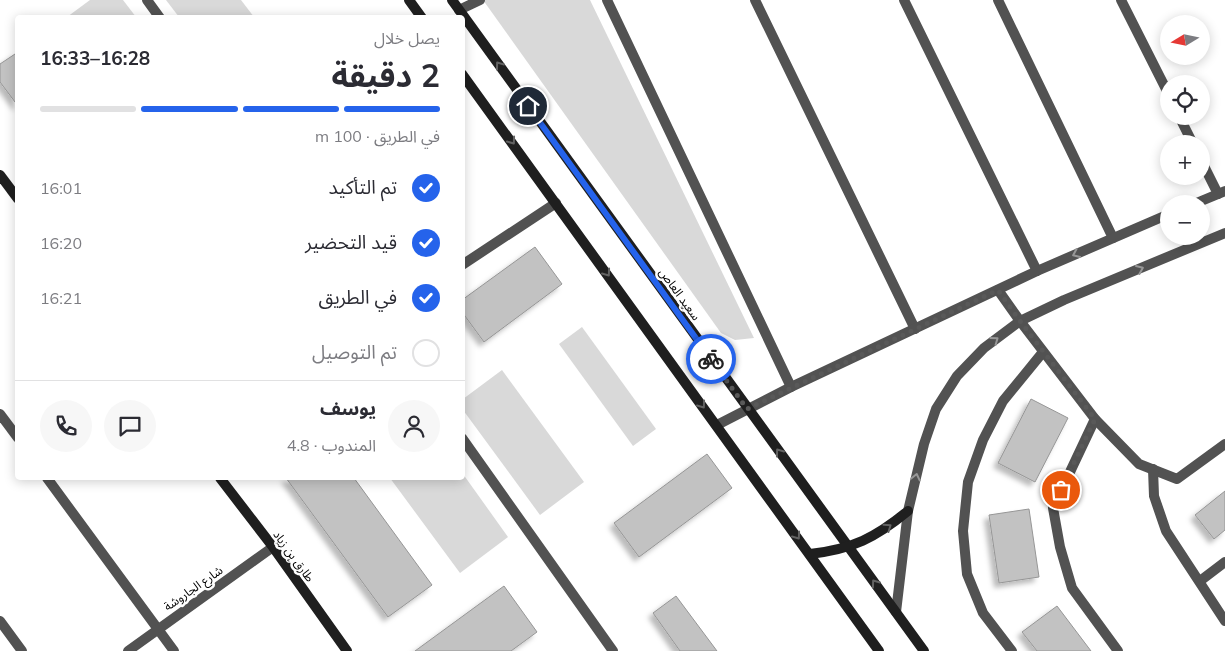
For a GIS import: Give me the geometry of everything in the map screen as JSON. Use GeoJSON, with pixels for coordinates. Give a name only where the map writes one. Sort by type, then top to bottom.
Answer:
{"type":"FeatureCollection","features":[{"type":"Feature","properties":{"kind":"main road"},"geometry":{"type":"LineString","coordinates":[[409,0],[420,15]]}},
{"type":"Feature","properties":{"kind":"main road","name":"سعيد العاص"},"geometry":{"type":"LineString","coordinates":[[452,0],[463,15]]}},
{"type":"Feature","properties":{"kind":"main road","name":"سعيد العاص"},"geometry":{"type":"LineString","coordinates":[[465,18],[924,651]]}},
{"type":"Feature","properties":{"kind":"main road"},"geometry":{"type":"LineString","coordinates":[[465,78],[879,651]]}},
{"type":"Feature","properties":{"kind":"main road"},"geometry":{"type":"LineString","coordinates":[[0,175],[15,195]]}},
{"type":"Feature","properties":{"kind":"main road","name":"طارق بن زياد"},"geometry":{"type":"LineString","coordinates":[[222,480],[273,547],[347,651]]}},
{"type":"Feature","properties":{"kind":"main road"},"geometry":{"type":"LineString","coordinates":[[810,554],[848,547],[869,539],[888,528],[908,511]]}},
{"type":"Feature","properties":{"kind":"street"},"geometry":{"type":"LineString","coordinates":[[147,0],[158,15]]}},
{"type":"Feature","properties":{"kind":"street"},"geometry":{"type":"LineString","coordinates":[[459,10],[480,0]]}},
{"type":"Feature","properties":{"kind":"street"},"geometry":{"type":"LineString","coordinates":[[608,0],[791,387]]}},
{"type":"Feature","properties":{"kind":"street"},"geometry":{"type":"LineString","coordinates":[[755,0],[915,329]]}},
{"type":"Feature","properties":{"kind":"street"},"geometry":{"type":"LineString","coordinates":[[904,0],[1037,271]]}},
{"type":"Feature","properties":{"kind":"street"},"geometry":{"type":"LineString","coordinates":[[998,0],[1113,238]]}},
{"type":"Feature","properties":{"kind":"street"},"geometry":{"type":"LineString","coordinates":[[1122,0],[1160,77]]}},
{"type":"Feature","properties":{"kind":"street"},"geometry":{"type":"LineString","coordinates":[[1210,174],[1221,192]]}},
{"type":"Feature","properties":{"kind":"street"},"geometry":{"type":"LineString","coordinates":[[465,264],[556,203]]}},
{"type":"Feature","properties":{"kind":"street"},"geometry":{"type":"LineString","coordinates":[[717,425],[791,387],[1037,271],[1160,218]]}},
{"type":"Feature","properties":{"kind":"street"},"geometry":{"type":"LineString","coordinates":[[896,612],[908,511],[924,444],[936,409],[957,376],[984,348],[1020,321],[1064,300],[1225,233]]}},
{"type":"Feature","properties":{"kind":"street"},"geometry":{"type":"LineString","coordinates":[[998,290],[1095,419],[1139,464],[1178,479],[1225,444]]}},
{"type":"Feature","properties":{"kind":"street"},"geometry":{"type":"LineString","coordinates":[[1012,651],[983,613],[967,574],[963,531],[968,482],[984,440],[1003,401],[1043,352]]}},
{"type":"Feature","properties":{"kind":"street"},"geometry":{"type":"LineString","coordinates":[[1095,419],[1053,508],[1060,547],[1072,588],[1118,651]]}},
{"type":"Feature","properties":{"kind":"street"},"geometry":{"type":"LineString","coordinates":[[2,420],[15,435]]}},
{"type":"Feature","properties":{"kind":"street"},"geometry":{"type":"LineString","coordinates":[[465,442],[613,651]]}},
{"type":"Feature","properties":{"kind":"street"},"geometry":{"type":"LineString","coordinates":[[1153,469],[1154,496],[1166,531],[1225,620]]}},
{"type":"Feature","properties":{"kind":"street"},"geometry":{"type":"LineString","coordinates":[[48,480],[174,651]]}},
{"type":"Feature","properties":{"kind":"street","name":"شارع الجاروشة"},"geometry":{"type":"LineString","coordinates":[[128,651],[273,547]]}},
{"type":"Feature","properties":{"kind":"street"},"geometry":{"type":"LineString","coordinates":[[1200,581],[1225,562]]}},
{"type":"Feature","properties":{"kind":"street"},"geometry":{"type":"LineString","coordinates":[[0,621],[22,651]]}},
{"type":"Feature","properties":{"kind":"shaded area"},"geometry":{"type":"Polygon","coordinates":[[[90,0],[123,0],[134,15],[70,15],[90,0]]]}},
{"type":"Feature","properties":{"kind":"shaded area"},"geometry":{"type":"Polygon","coordinates":[[[166,0],[241,0],[252,15],[177,15],[166,0]]]}},
{"type":"Feature","properties":{"kind":"shaded area"},"geometry":{"type":"Polygon","coordinates":[[[483,0],[590,0],[754,338],[735,340],[721,333],[483,0]]]}},
{"type":"Feature","properties":{"kind":"shaded area"},"geometry":{"type":"Polygon","coordinates":[[[582,327],[656,429],[633,446],[559,344],[582,327]]]}},
{"type":"Feature","properties":{"kind":"shaded area"},"geometry":{"type":"Polygon","coordinates":[[[502,370],[584,482],[540,515],[465,413],[465,398],[502,370]]]}},
{"type":"Feature","properties":{"kind":"shaded area"},"geometry":{"type":"Polygon","coordinates":[[[465,477],[508,537],[460,573],[391,480],[465,480],[465,477]]]}},
{"type":"Feature","properties":{"kind":"building"},"geometry":{"type":"Polygon","coordinates":[[[15,54],[15,102],[0,82],[0,64],[15,54]]]}},
{"type":"Feature","properties":{"kind":"building"},"geometry":{"type":"Polygon","coordinates":[[[535,247],[562,284],[484,342],[465,316],[465,298],[535,247]]]}},
{"type":"Feature","properties":{"kind":"building"},"geometry":{"type":"Polygon","coordinates":[[[1031,399],[1068,418],[1035,482],[998,463],[1031,399]]]}},
{"type":"Feature","properties":{"kind":"building"},"geometry":{"type":"Polygon","coordinates":[[[707,454],[732,488],[639,557],[614,523],[707,454]]]}},
{"type":"Feature","properties":{"kind":"building"},"geometry":{"type":"Polygon","coordinates":[[[287,480],[355,480],[432,585],[388,617],[287,480]]]}},
{"type":"Feature","properties":{"kind":"building"},"geometry":{"type":"Polygon","coordinates":[[[1225,491],[1225,530],[1214,539],[1195,515],[1225,491]]]}},
{"type":"Feature","properties":{"kind":"building"},"geometry":{"type":"Polygon","coordinates":[[[1029,509],[1039,577],[999,583],[989,515],[1029,509]]]}},
{"type":"Feature","properties":{"kind":"building"},"geometry":{"type":"Polygon","coordinates":[[[504,586],[537,632],[511,651],[415,651],[504,586]]]}},
{"type":"Feature","properties":{"kind":"building"},"geometry":{"type":"Polygon","coordinates":[[[676,596],[717,651],[680,651],[653,613],[676,596]]]}},
{"type":"Feature","properties":{"kind":"building"},"geometry":{"type":"Polygon","coordinates":[[[1057,606],[1091,651],[1037,651],[1022,632],[1057,606]]]}},
{"type":"Feature","properties":{"kind":"way so far"},"geometry":{"type":"LineString","coordinates":[[711,359],[747,409],[998,290],[1095,419],[1061,490]]}},
{"type":"Feature","properties":{"kind":"route"},"geometry":{"type":"LineString","coordinates":[[528,106],[711,359]]}}]}
